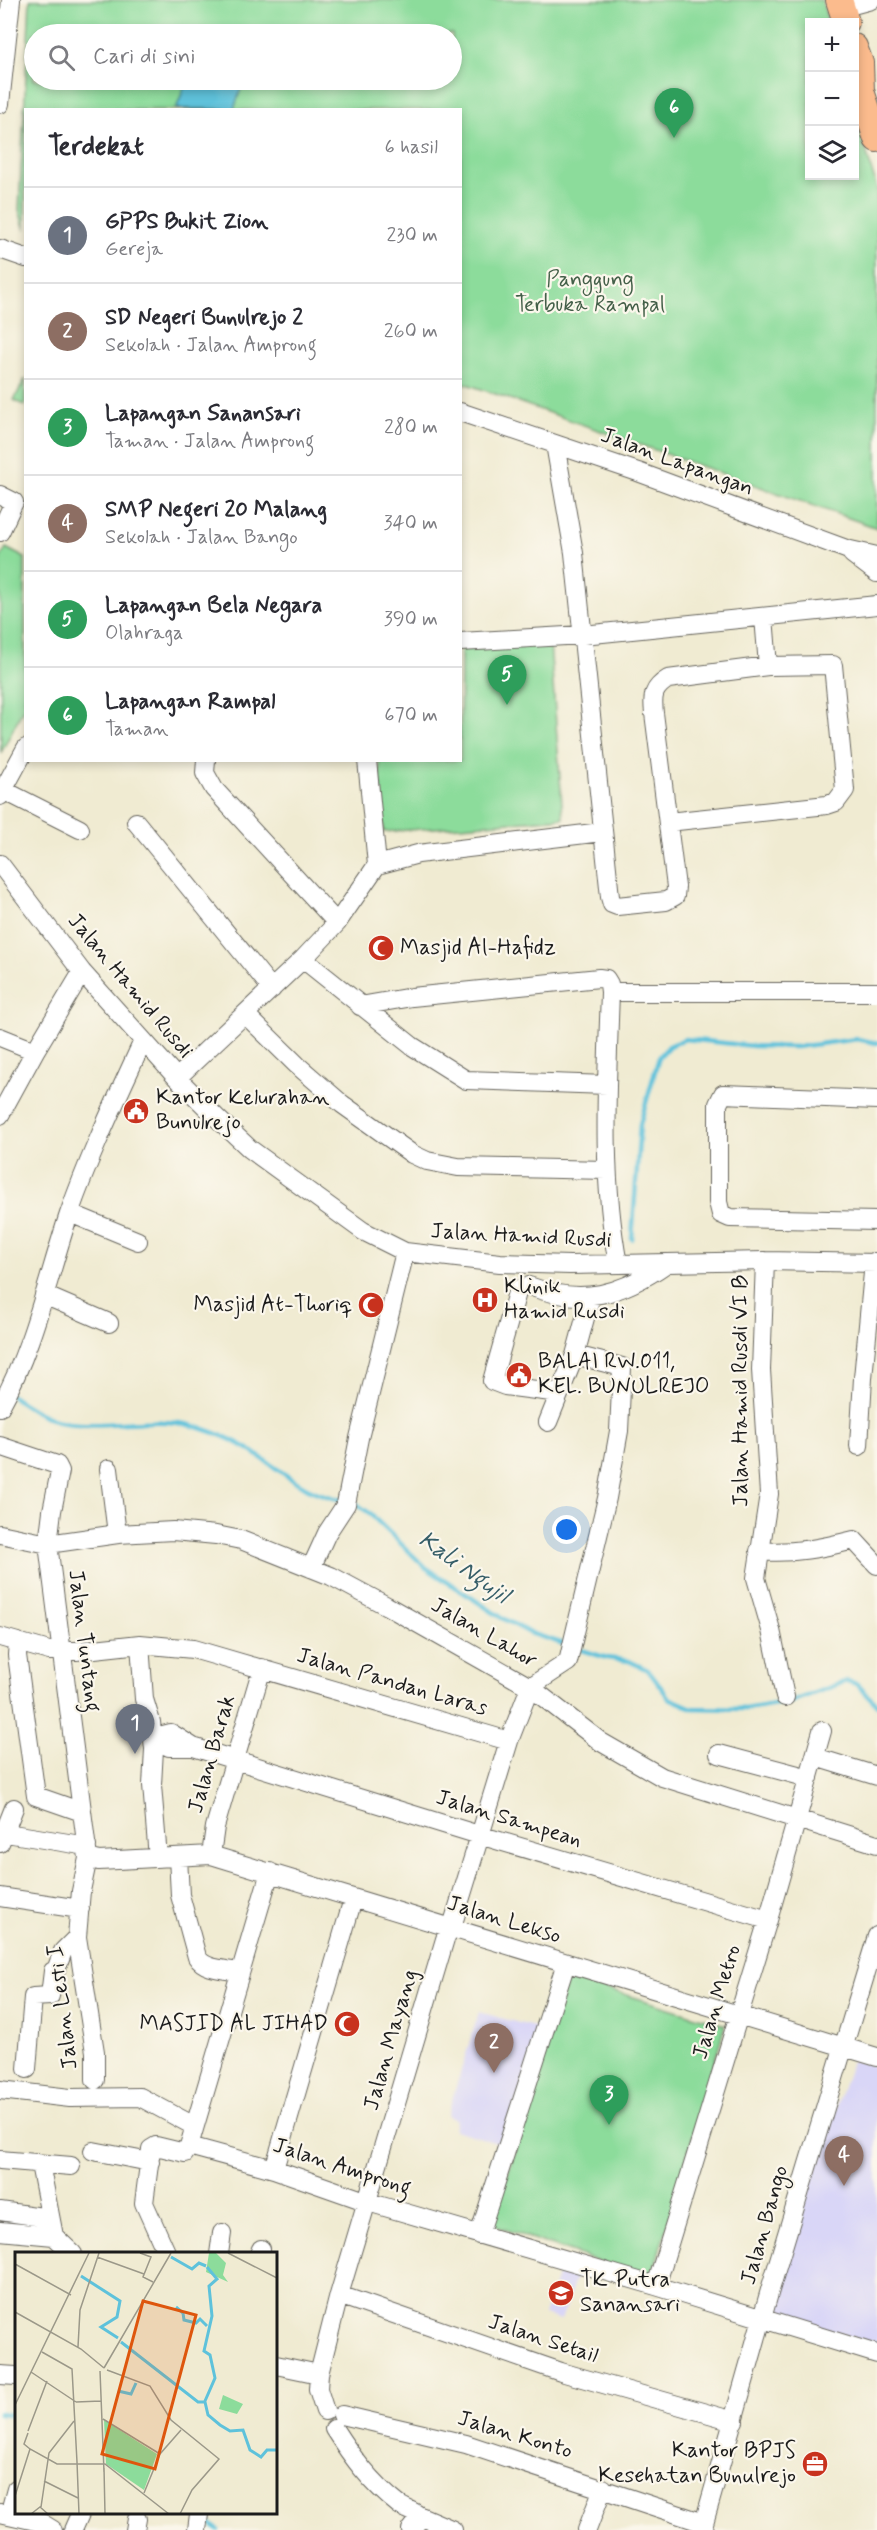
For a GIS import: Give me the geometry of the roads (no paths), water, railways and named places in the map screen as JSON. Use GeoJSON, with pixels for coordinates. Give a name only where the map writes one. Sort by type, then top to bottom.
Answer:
{"type":"FeatureCollection","features":[{"type":"Feature","properties":{"kind":"highway"},"geometry":{"type":"LineString","coordinates":[[859,88],[877,139]]}},
{"type":"Feature","properties":{"kind":"street"},"geometry":{"type":"LineString","coordinates":[[0,104],[12,0]]}},
{"type":"Feature","properties":{"kind":"street"},"geometry":{"type":"LineString","coordinates":[[837,11],[871,0]]}},
{"type":"Feature","properties":{"kind":"street"},"geometry":{"type":"LineString","coordinates":[[0,249],[24,257]]}},
{"type":"Feature","properties":{"kind":"street","name":"Jalan Lapangan"},"geometry":{"type":"LineString","coordinates":[[462,413],[846,549],[877,556]]}},
{"type":"Feature","properties":{"kind":"street"},"geometry":{"type":"LineString","coordinates":[[555,444],[574,553],[602,832],[612,904],[634,906],[666,901],[675,896],[676,887],[652,697],[657,686],[668,679],[768,666],[833,665],[844,790],[841,796],[827,805],[668,822]]}},
{"type":"Feature","properties":{"kind":"street"},"geometry":{"type":"LineString","coordinates":[[0,531],[13,502]]}},
{"type":"Feature","properties":{"kind":"street"},"geometry":{"type":"LineString","coordinates":[[846,549],[877,573]]}},
{"type":"Feature","properties":{"kind":"street"},"geometry":{"type":"LineString","coordinates":[[462,642],[583,635],[877,605]]}},
{"type":"Feature","properties":{"kind":"street"},"geometry":{"type":"LineString","coordinates":[[764,617],[768,666]]}},
{"type":"Feature","properties":{"kind":"street"},"geometry":{"type":"LineString","coordinates":[[24,752],[2,793],[80,829]]}},
{"type":"Feature","properties":{"kind":"street"},"geometry":{"type":"LineString","coordinates":[[206,762],[205,773],[214,789],[337,923]]}},
{"type":"Feature","properties":{"kind":"street"},"geometry":{"type":"LineString","coordinates":[[177,1078],[273,989],[337,923],[377,865],[367,762]]}},
{"type":"Feature","properties":{"kind":"street"},"geometry":{"type":"LineString","coordinates":[[136,822],[273,989]]}},
{"type":"Feature","properties":{"kind":"street"},"geometry":{"type":"LineString","coordinates":[[377,865],[418,854],[602,832]]}},
{"type":"Feature","properties":{"kind":"street","name":"Jalan Hamid Rusdi"},"geometry":{"type":"LineString","coordinates":[[0,864],[82,972],[177,1078],[250,1149],[363,1231],[405,1252],[490,1262],[544,1264],[875,1262]]}},
{"type":"Feature","properties":{"kind":"street"},"geometry":{"type":"LineString","coordinates":[[303,959],[412,1046],[466,1080],[607,1085]]}},
{"type":"Feature","properties":{"kind":"street"},"geometry":{"type":"LineString","coordinates":[[0,1115],[34,1051],[82,972]]}},
{"type":"Feature","properties":{"kind":"street"},"geometry":{"type":"LineString","coordinates":[[360,1006],[412,997],[606,979],[610,992],[607,1170],[610,1220],[618,1264]]}},
{"type":"Feature","properties":{"kind":"street"},"geometry":{"type":"LineString","coordinates":[[610,992],[877,992]]}},
{"type":"Feature","properties":{"kind":"street"},"geometry":{"type":"LineString","coordinates":[[246,1015],[297,1065],[342,1104],[412,1154],[427,1161],[458,1167],[607,1170]]}},
{"type":"Feature","properties":{"kind":"street"},"geometry":{"type":"LineString","coordinates":[[0,1037],[34,1051]]}},
{"type":"Feature","properties":{"kind":"street"},"geometry":{"type":"LineString","coordinates":[[0,1407],[10,1388],[44,1295],[70,1213],[99,1136],[143,1041]]}},
{"type":"Feature","properties":{"kind":"street"},"geometry":{"type":"LineString","coordinates":[[877,1100],[723,1094],[718,1104],[718,1202],[721,1214],[730,1218],[877,1221]]}},
{"type":"Feature","properties":{"kind":"street"},"geometry":{"type":"LineString","coordinates":[[70,1213],[138,1241]]}},
{"type":"Feature","properties":{"kind":"street"},"geometry":{"type":"LineString","coordinates":[[311,1568],[327,1533],[348,1498],[361,1427],[405,1252]]}},
{"type":"Feature","properties":{"kind":"street","name":"Jalan Hamid Rusdi VI B"},"geometry":{"type":"LineString","coordinates":[[765,1261],[761,1370],[769,1494],[756,1578],[766,1610],[785,1697]]}},
{"type":"Feature","properties":{"kind":"street"},"geometry":{"type":"LineString","coordinates":[[859,1446],[862,1378],[875,1262]]}},
{"type":"Feature","properties":{"kind":"street"},"geometry":{"type":"LineString","coordinates":[[530,1289],[560,1296],[591,1296],[608,1293],[642,1280],[667,1263]]}},
{"type":"Feature","properties":{"kind":"street"},"geometry":{"type":"LineString","coordinates":[[544,1264],[530,1289],[492,1381],[505,1386],[559,1393]]}},
{"type":"Feature","properties":{"kind":"street"},"geometry":{"type":"LineString","coordinates":[[44,1295],[109,1323]]}},
{"type":"Feature","properties":{"kind":"street"},"geometry":{"type":"LineString","coordinates":[[548,1422],[575,1355],[591,1296]]}},
{"type":"Feature","properties":{"kind":"street"},"geometry":{"type":"LineString","coordinates":[[530,1687],[568,1662],[607,1498],[618,1431],[622,1367],[575,1355]]}},
{"type":"Feature","properties":{"kind":"street","name":"Jalan Tuntang"},"geometry":{"type":"LineString","coordinates":[[0,1446],[59,1467],[60,1474],[48,1544],[87,1852]]}},
{"type":"Feature","properties":{"kind":"street"},"geometry":{"type":"LineString","coordinates":[[109,1469],[117,1534]]}},
{"type":"Feature","properties":{"kind":"street","name":"Jalan Lahor"},"geometry":{"type":"LineString","coordinates":[[48,1544],[117,1534],[173,1531],[241,1540],[311,1568],[387,1606],[530,1687],[601,1742],[662,1777],[877,1844]]}},
{"type":"Feature","properties":{"kind":"street"},"geometry":{"type":"LineString","coordinates":[[0,1534],[48,1544]]}},
{"type":"Feature","properties":{"kind":"street"},"geometry":{"type":"LineString","coordinates":[[759,1551],[783,1553],[809,1551],[854,1540],[877,1565]]}},
{"type":"Feature","properties":{"kind":"street","name":"Jalan Pandan Laras"},"geometry":{"type":"LineString","coordinates":[[0,1637],[49,1651],[140,1644],[193,1648],[509,1741]]}},
{"type":"Feature","properties":{"kind":"street"},"geometry":{"type":"LineString","coordinates":[[18,1642],[20,1676],[36,1796],[82,1812]]}},
{"type":"Feature","properties":{"kind":"street"},"geometry":{"type":"LineString","coordinates":[[140,1644],[144,1699],[156,1736],[152,1785],[158,1858]]}},
{"type":"Feature","properties":{"kind":"street","name":"Jalan Barak"},"geometry":{"type":"LineString","coordinates":[[211,1855],[215,1827],[262,1668]]}},
{"type":"Feature","properties":{"kind":"street","name":"Jalan Mayang"},"geometry":{"type":"LineString","coordinates":[[334,2418],[318,2388],[319,2374],[339,2295],[479,1835],[509,1741],[530,1687]]}},
{"type":"Feature","properties":{"kind":"street","name":"Jalan Metro"},"geometry":{"type":"LineString","coordinates":[[656,2286],[798,1820],[822,1731]]}},
{"type":"Feature","properties":{"kind":"street","name":"Jalan Sampean"},"geometry":{"type":"LineString","coordinates":[[156,1736],[171,1733],[193,1747],[236,1761],[768,1920]]}},
{"type":"Feature","properties":{"kind":"street"},"geometry":{"type":"LineString","coordinates":[[718,1754],[809,1778]]}},
{"type":"Feature","properties":{"kind":"street"},"geometry":{"type":"LineString","coordinates":[[815,1757],[877,1776]]}},
{"type":"Feature","properties":{"kind":"street"},"geometry":{"type":"LineString","coordinates":[[14,1808],[1,1836],[87,1852]]}},
{"type":"Feature","properties":{"kind":"street","name":"Jalan Lekso"},"geometry":{"type":"LineString","coordinates":[[87,1852],[99,1861],[211,1855],[877,2057]]}},
{"type":"Feature","properties":{"kind":"street","name":"Jalan Lesti I"},"geometry":{"type":"LineString","coordinates":[[87,1852],[77,1937],[95,2052],[95,2080]]}},
{"type":"Feature","properties":{"kind":"street"},"geometry":{"type":"LineString","coordinates":[[178,1857],[180,1895],[197,1957],[207,1966],[239,1972]]}},
{"type":"Feature","properties":{"kind":"street"},"geometry":{"type":"LineString","coordinates":[[189,2146],[270,1872]]}},
{"type":"Feature","properties":{"kind":"street"},"geometry":{"type":"LineString","coordinates":[[0,1897],[80,1909]]}},
{"type":"Feature","properties":{"kind":"street"},"geometry":{"type":"LineString","coordinates":[[274,2169],[352,1899]]}},
{"type":"Feature","properties":{"kind":"street","name":"Jalan Bango"},"geometry":{"type":"LineString","coordinates":[[703,2527],[877,1935]]}},
{"type":"Feature","properties":{"kind":"street"},"geometry":{"type":"LineString","coordinates":[[27,2069],[33,1997],[50,1996],[52,1971],[56,1970],[63,1951],[77,1937]]}},
{"type":"Feature","properties":{"kind":"street"},"geometry":{"type":"LineString","coordinates":[[479,2235],[566,1963]]}},
{"type":"Feature","properties":{"kind":"street"},"geometry":{"type":"LineString","coordinates":[[0,2090],[70,2098],[140,2097],[194,2126]]}},
{"type":"Feature","properties":{"kind":"street","name":"Jalan Amprong"},"geometry":{"type":"LineString","coordinates":[[150,2162],[151,2149],[154,2146],[184,2153],[189,2146],[274,2169],[369,2202],[877,2354]]}},
{"type":"Feature","properties":{"kind":"street"},"geometry":{"type":"LineString","coordinates":[[93,2151],[150,2162],[144,2203],[166,2252]]}},
{"type":"Feature","properties":{"kind":"street"},"geometry":{"type":"LineString","coordinates":[[0,2160],[71,2166]]}},
{"type":"Feature","properties":{"kind":"street"},"geometry":{"type":"LineString","coordinates":[[40,2164],[54,2236],[71,2252]]}},
{"type":"Feature","properties":{"kind":"street"},"geometry":{"type":"LineString","coordinates":[[0,2211],[50,2218]]}},
{"type":"Feature","properties":{"kind":"street"},"geometry":{"type":"LineString","coordinates":[[0,2231],[54,2236]]}},
{"type":"Feature","properties":{"kind":"street"},"geometry":{"type":"LineString","coordinates":[[219,2252],[222,2233]]}},
{"type":"Feature","properties":{"kind":"street","name":"Jalan Setail"},"geometry":{"type":"LineString","coordinates":[[339,2295],[561,2372],[734,2421]]}},
{"type":"Feature","properties":{"kind":"street"},"geometry":{"type":"LineString","coordinates":[[278,2365],[319,2374]]}},
{"type":"Feature","properties":{"kind":"street"},"geometry":{"type":"LineString","coordinates":[[0,2374],[15,2376]]}},
{"type":"Feature","properties":{"kind":"street"},"geometry":{"type":"LineString","coordinates":[[334,2418],[357,2464],[378,2488],[400,2506],[415,2523],[453,2530]]}},
{"type":"Feature","properties":{"kind":"street","name":"Jalan Konto"},"geometry":{"type":"LineString","coordinates":[[334,2418],[466,2444],[603,2488],[703,2527]]}},
{"type":"Feature","properties":{"kind":"street"},"geometry":{"type":"LineString","coordinates":[[587,2530],[603,2488]]}},
{"type":"Feature","properties":{"kind":"street"},"geometry":{"type":"LineString","coordinates":[[15,2491],[4,2514],[40,2522],[54,2530]]}},
{"type":"Feature","properties":{"kind":"street"},"geometry":{"type":"LineString","coordinates":[[73,2530],[80,2515]]}},
{"type":"Feature","properties":{"kind":"water"},"geometry":{"type":"Polygon","coordinates":[[[183,90],[241,90],[234,108],[176,108],[183,90]]]}},
{"type":"Feature","properties":{"kind":"waterway"},"geometry":{"type":"LineString","coordinates":[[632,1239],[640,1124],[659,1057],[669,1046],[685,1039],[753,1046],[796,1047],[857,1039],[877,1043]]}},
{"type":"Feature","properties":{"kind":"waterway","name":"Kali Ngujil"},"geometry":{"type":"LineString","coordinates":[[10,1395],[44,1416],[67,1423],[163,1422],[194,1426],[228,1438],[245,1447],[308,1489],[344,1500]]}},
{"type":"Feature","properties":{"kind":"waterway","name":"Kali Ngujil"},"geometry":{"type":"LineString","coordinates":[[352,1501],[368,1512],[425,1567],[502,1618],[530,1633],[567,1645]]}},
{"type":"Feature","properties":{"kind":"waterway","name":"Kali Ngujil"},"geometry":{"type":"LineString","coordinates":[[575,1648],[607,1658],[629,1661],[648,1670],[669,1698],[692,1708],[746,1709],[793,1701],[847,1681],[857,1684],[877,1705]]}},
{"type":"Feature","properties":{"kind":"waterway"},"geometry":{"type":"LineString","coordinates":[[0,2413],[15,2415]]}},
{"type":"Feature","properties":{"kind":"waterway"},"geometry":{"type":"LineString","coordinates":[[206,2517],[207,2522],[218,2530]]}},
{"type":"Feature","properties":{"kind":"place","name":"Lapangan Rampal"},"geometry":{"type":"Point","coordinates":[674,138]}},
{"type":"Feature","properties":{"kind":"place","name":"Lapangan Bela Negara"},"geometry":{"type":"Point","coordinates":[507,705]}},
{"type":"Feature","properties":{"kind":"place","name":"Masjid Al-Hafidz"},"geometry":{"type":"Point","coordinates":[381,948]}},
{"type":"Feature","properties":{"kind":"place","name":"Kantor Kelurahan Bunulrejo"},"geometry":{"type":"Point","coordinates":[136,1111]}},
{"type":"Feature","properties":{"kind":"place","name":"Klinik Hamid Rusdi"},"geometry":{"type":"Point","coordinates":[485,1300]}},
{"type":"Feature","properties":{"kind":"place","name":"Masjid At-Thoriq"},"geometry":{"type":"Point","coordinates":[371,1305]}},
{"type":"Feature","properties":{"kind":"place","name":"BALAI RW.011, KEL. BUNULREJO"},"geometry":{"type":"Point","coordinates":[519,1375]}},
{"type":"Feature","properties":{"kind":"place","name":"GPPS Bukit Zion"},"geometry":{"type":"Point","coordinates":[135,1754]}},
{"type":"Feature","properties":{"kind":"place","name":"MASJID AL JIHAD"},"geometry":{"type":"Point","coordinates":[347,2024]}},
{"type":"Feature","properties":{"kind":"place","name":"SD Negeri Bunulrejo 2"},"geometry":{"type":"Point","coordinates":[494,2073]}},
{"type":"Feature","properties":{"kind":"place","name":"Lapangan Sanansari"},"geometry":{"type":"Point","coordinates":[609,2125]}},
{"type":"Feature","properties":{"kind":"place","name":"SMP Negeri 20 Malang"},"geometry":{"type":"Point","coordinates":[844,2186]}},
{"type":"Feature","properties":{"kind":"place","name":"TK Putra Sanansari"},"geometry":{"type":"Point","coordinates":[561,2293]}},
{"type":"Feature","properties":{"kind":"place","name":"Kantor BPJS Kesehatan Bunulrejo"},"geometry":{"type":"Point","coordinates":[815,2464]}},
{"type":"Feature","properties":{"kind":"park label","name":"Panggung Terbuka Rampal"},"geometry":{"type":"Point","coordinates":[590,292]}}]}
